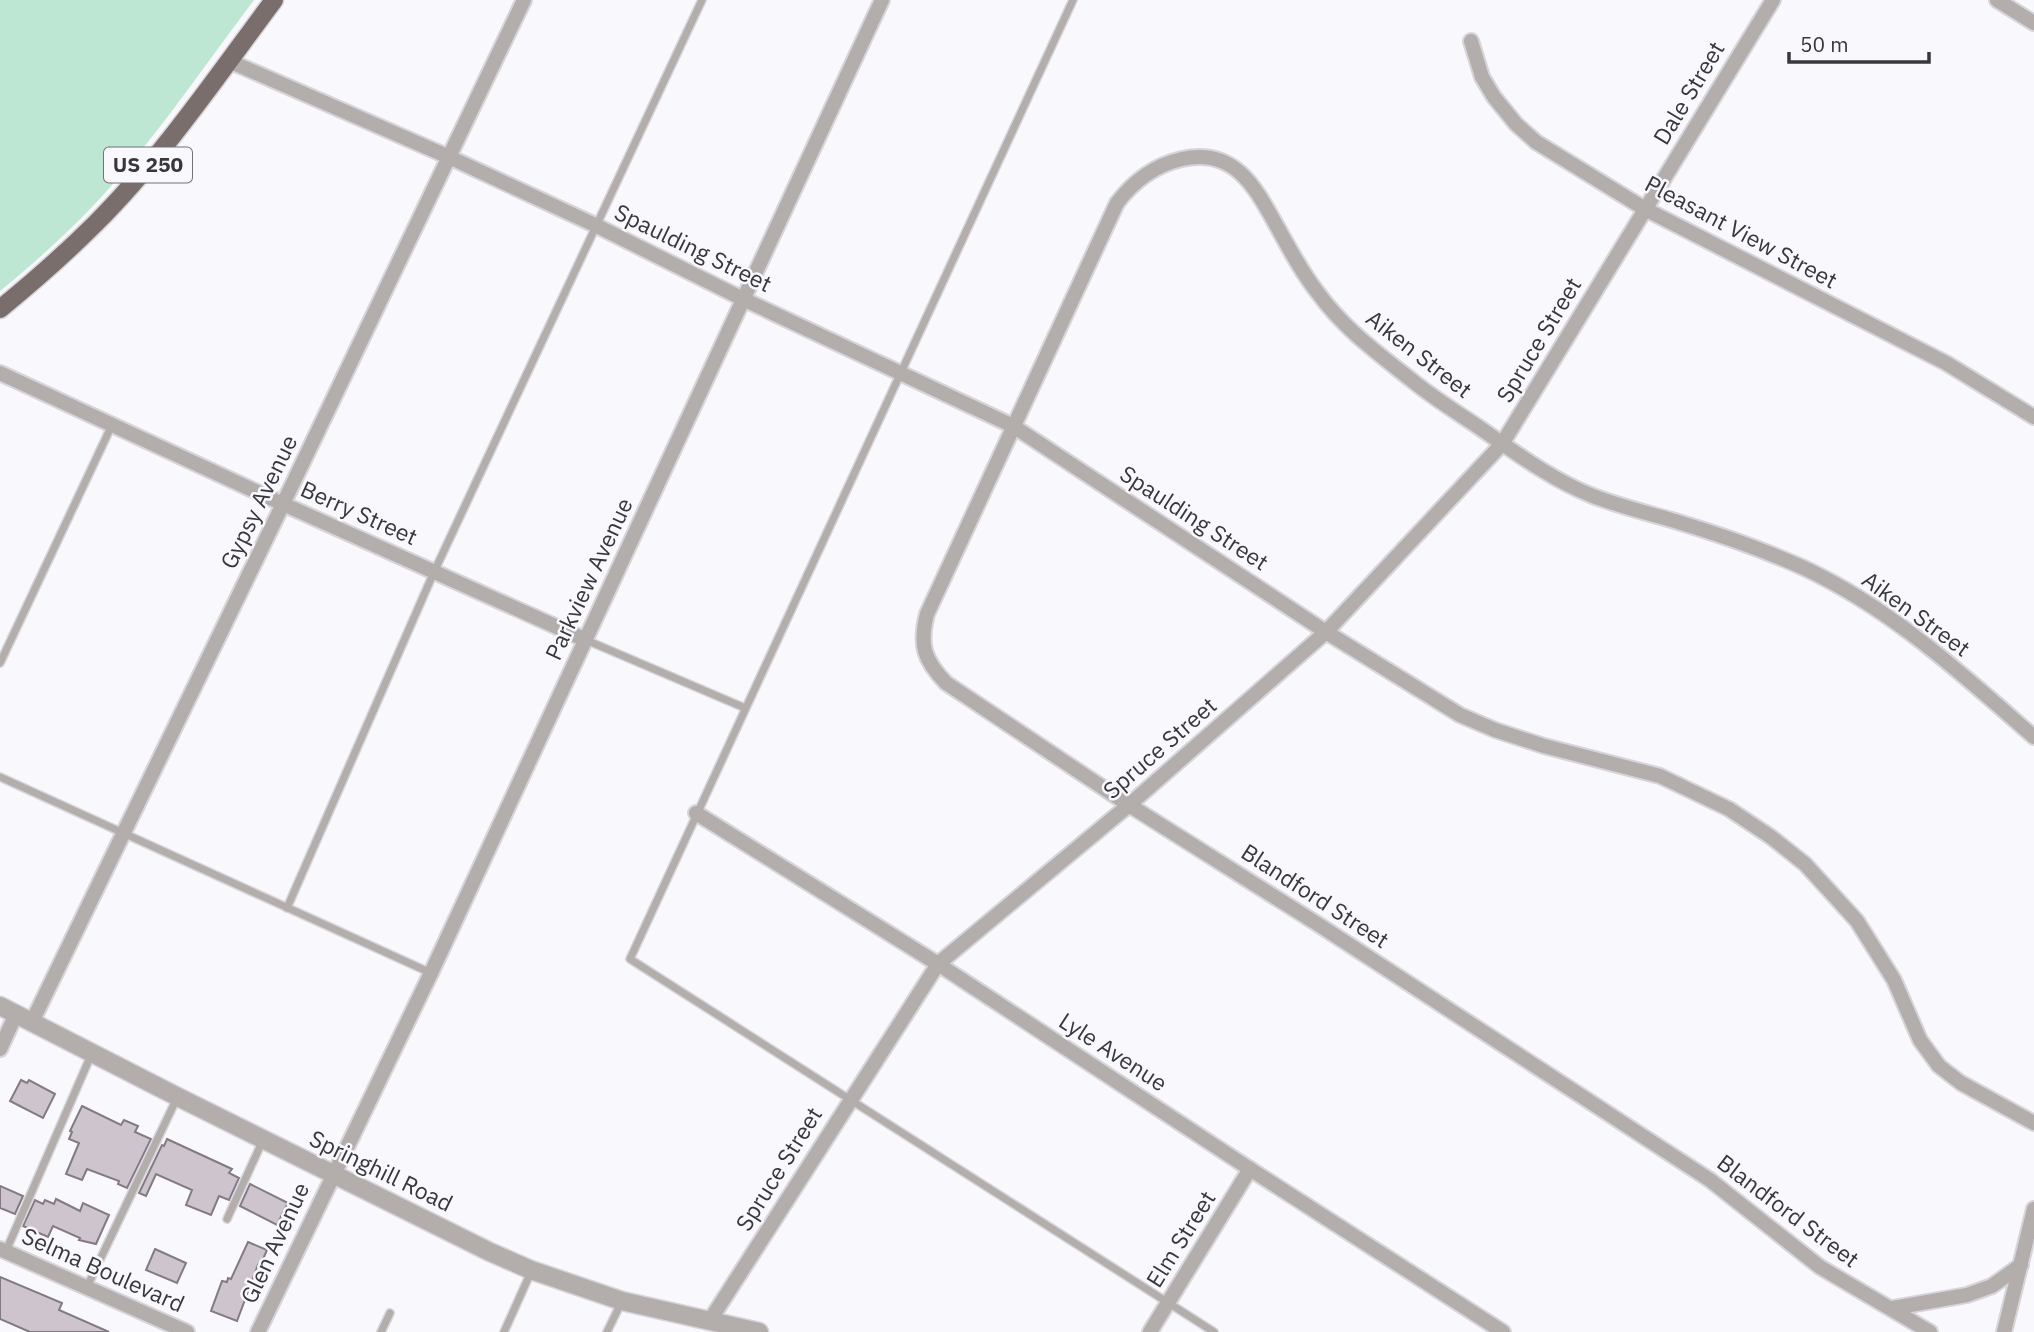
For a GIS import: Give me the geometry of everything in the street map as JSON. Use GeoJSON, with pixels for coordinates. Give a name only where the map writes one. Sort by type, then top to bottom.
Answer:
{"type":"FeatureCollection","features":[{"type":"Feature","properties":{"kind":"main road","name":"US 250"},"geometry":{"type":"LineString","coordinates":[[0,309],[97,222],[151,161],[274,0]]}},
{"type":"Feature","properties":{"kind":"street","name":"Gypsy Avenue"},"geometry":{"type":"LineString","coordinates":[[0,1049],[16,1014],[124,834],[524,0]]}},
{"type":"Feature","properties":{"kind":"street","name":"Parkview Avenue"},"geometry":{"type":"LineString","coordinates":[[333,1174],[431,973],[882,0]]}},
{"type":"Feature","properties":{"kind":"street","name":"Dale Street"},"geometry":{"type":"LineString","coordinates":[[1645,209],[1773,0]]}},
{"type":"Feature","properties":{"kind":"street"},"geometry":{"type":"LineString","coordinates":[[1997,0],[2034,23]]}},
{"type":"Feature","properties":{"kind":"street","name":"Pleasant View Street"},"geometry":{"type":"LineString","coordinates":[[1471,41],[1488,87],[1516,124],[1536,142],[1645,209],[1946,363],[2034,417]]}},
{"type":"Feature","properties":{"kind":"street","name":"Spaulding Street"},"geometry":{"type":"LineString","coordinates":[[229,61],[449,157],[1013,426],[1326,632],[1480,724],[1544,746],[1660,776],[1691,789],[1743,818],[1805,864],[1857,921],[1894,980],[1920,1040],[1939,1066],[1961,1083],[2034,1123]]}},
{"type":"Feature","properties":{"kind":"street","name":"Aiken Street"},"geometry":{"type":"LineString","coordinates":[[1013,426],[1117,203],[1132,186],[1154,170],[1174,161],[1199,158],[1227,164],[1252,184],[1308,280],[1348,328],[1417,384],[1502,444],[1556,478],[1590,495],[1755,548],[1803,568],[1851,593],[1923,641],[2034,737]]}},
{"type":"Feature","properties":{"kind":"street","name":"Spruce Street"},"geometry":{"type":"LineString","coordinates":[[709,1322],[938,964],[1129,805],[1326,632],[1502,444],[1645,209]]}},
{"type":"Feature","properties":{"kind":"street","name":"Berry Street"},"geometry":{"type":"LineString","coordinates":[[0,373],[586,640]]}},
{"type":"Feature","properties":{"kind":"street","name":"Blandford Street"},"geometry":{"type":"LineString","coordinates":[[1013,426],[927,614],[922,632],[926,657],[946,683],[1129,805],[1327,930],[1710,1180],[1820,1267],[1930,1332]]}},
{"type":"Feature","properties":{"kind":"street","name":"Lyle Avenue"},"geometry":{"type":"LineString","coordinates":[[696,813],[938,964],[1503,1332]]}},
{"type":"Feature","properties":{"kind":"street","name":"Springhill Road"},"geometry":{"type":"LineString","coordinates":[[16,1014],[263,1140],[531,1270],[622,1301],[759,1332]]}},
{"type":"Feature","properties":{"kind":"street","name":"Elm Street"},"geometry":{"type":"LineString","coordinates":[[1150,1332],[1250,1169]]}},
{"type":"Feature","properties":{"kind":"street","name":"Glen Avenue"},"geometry":{"type":"LineString","coordinates":[[258,1332],[333,1174]]}},
{"type":"Feature","properties":{"kind":"street"},"geometry":{"type":"LineString","coordinates":[[2004,1332],[2034,1209]]}},
{"type":"Feature","properties":{"kind":"street","name":"Selma Boulevard"},"geometry":{"type":"LineString","coordinates":[[3,1250],[187,1332]]}},
{"type":"Feature","properties":{"kind":"street"},"geometry":{"type":"LineString","coordinates":[[1893,1308],[1968,1295],[1992,1286],[2021,1265]]}},
{"type":"Feature","properties":{"kind":"lane"},"geometry":{"type":"LineString","coordinates":[[287,908],[434,572],[702,0]]}},
{"type":"Feature","properties":{"kind":"lane"},"geometry":{"type":"LineString","coordinates":[[1073,0],[630,959],[1214,1332]]}},
{"type":"Feature","properties":{"kind":"lane"},"geometry":{"type":"LineString","coordinates":[[0,663],[112,425]]}},
{"type":"Feature","properties":{"kind":"lane"},"geometry":{"type":"LineString","coordinates":[[586,640],[745,708]]}},
{"type":"Feature","properties":{"kind":"lane"},"geometry":{"type":"LineString","coordinates":[[0,777],[431,973]]}},
{"type":"Feature","properties":{"kind":"lane"},"geometry":{"type":"LineString","coordinates":[[3,1250],[93,1052]]}},
{"type":"Feature","properties":{"kind":"lane"},"geometry":{"type":"LineString","coordinates":[[87,1287],[178,1097]]}},
{"type":"Feature","properties":{"kind":"lane"},"geometry":{"type":"LineString","coordinates":[[227,1219],[263,1140]]}},
{"type":"Feature","properties":{"kind":"lane"},"geometry":{"type":"LineString","coordinates":[[504,1332],[531,1270]]}},
{"type":"Feature","properties":{"kind":"lane"},"geometry":{"type":"LineString","coordinates":[[607,1332],[622,1301]]}},
{"type":"Feature","properties":{"kind":"lane"},"geometry":{"type":"LineString","coordinates":[[381,1332],[390,1313]]}},
{"type":"Feature","properties":{"kind":"green space"},"geometry":{"type":"Polygon","coordinates":[[[0,0],[254,0],[155,133],[113,184],[58,240],[0,291],[0,0]]]}},
{"type":"Feature","properties":{"kind":"building"},"geometry":{"type":"Polygon","coordinates":[[[21,1080],[27,1083],[29,1080],[55,1094],[43,1118],[10,1101],[21,1080]]]}},
{"type":"Feature","properties":{"kind":"building"},"geometry":{"type":"Polygon","coordinates":[[[82,1106],[121,1125],[124,1120],[138,1126],[135,1132],[151,1139],[127,1188],[118,1184],[119,1181],[87,1169],[82,1180],[66,1174],[79,1143],[69,1139],[72,1132],[70,1131],[82,1106]]]}},
{"type":"Feature","properties":{"kind":"building"},"geometry":{"type":"Polygon","coordinates":[[[167,1139],[232,1169],[229,1173],[239,1178],[229,1200],[219,1196],[211,1215],[186,1205],[192,1190],[156,1174],[146,1196],[139,1193],[167,1139]]]}},
{"type":"Feature","properties":{"kind":"building"},"geometry":{"type":"Polygon","coordinates":[[[250,1184],[288,1203],[277,1225],[240,1206],[250,1184]]]}},
{"type":"Feature","properties":{"kind":"building"},"geometry":{"type":"Polygon","coordinates":[[[0,1186],[23,1196],[15,1214],[0,1208],[0,1186]]]}},
{"type":"Feature","properties":{"kind":"building"},"geometry":{"type":"Polygon","coordinates":[[[56,1199],[80,1211],[83,1203],[109,1215],[96,1244],[79,1240],[80,1238],[53,1226],[48,1237],[23,1226],[35,1200],[43,1204],[45,1200],[54,1204],[56,1199]]]}},
{"type":"Feature","properties":{"kind":"building"},"geometry":{"type":"Polygon","coordinates":[[[248,1242],[267,1250],[260,1266],[258,1265],[237,1321],[211,1311],[222,1281],[231,1279],[248,1242]]]}},
{"type":"Feature","properties":{"kind":"building"},"geometry":{"type":"Polygon","coordinates":[[[155,1249],[186,1263],[177,1283],[146,1270],[155,1249]]]}},
{"type":"Feature","properties":{"kind":"building"},"geometry":{"type":"Polygon","coordinates":[[[0,1277],[62,1303],[59,1310],[109,1332],[30,1332],[0,1319],[0,1277]]]}}]}
